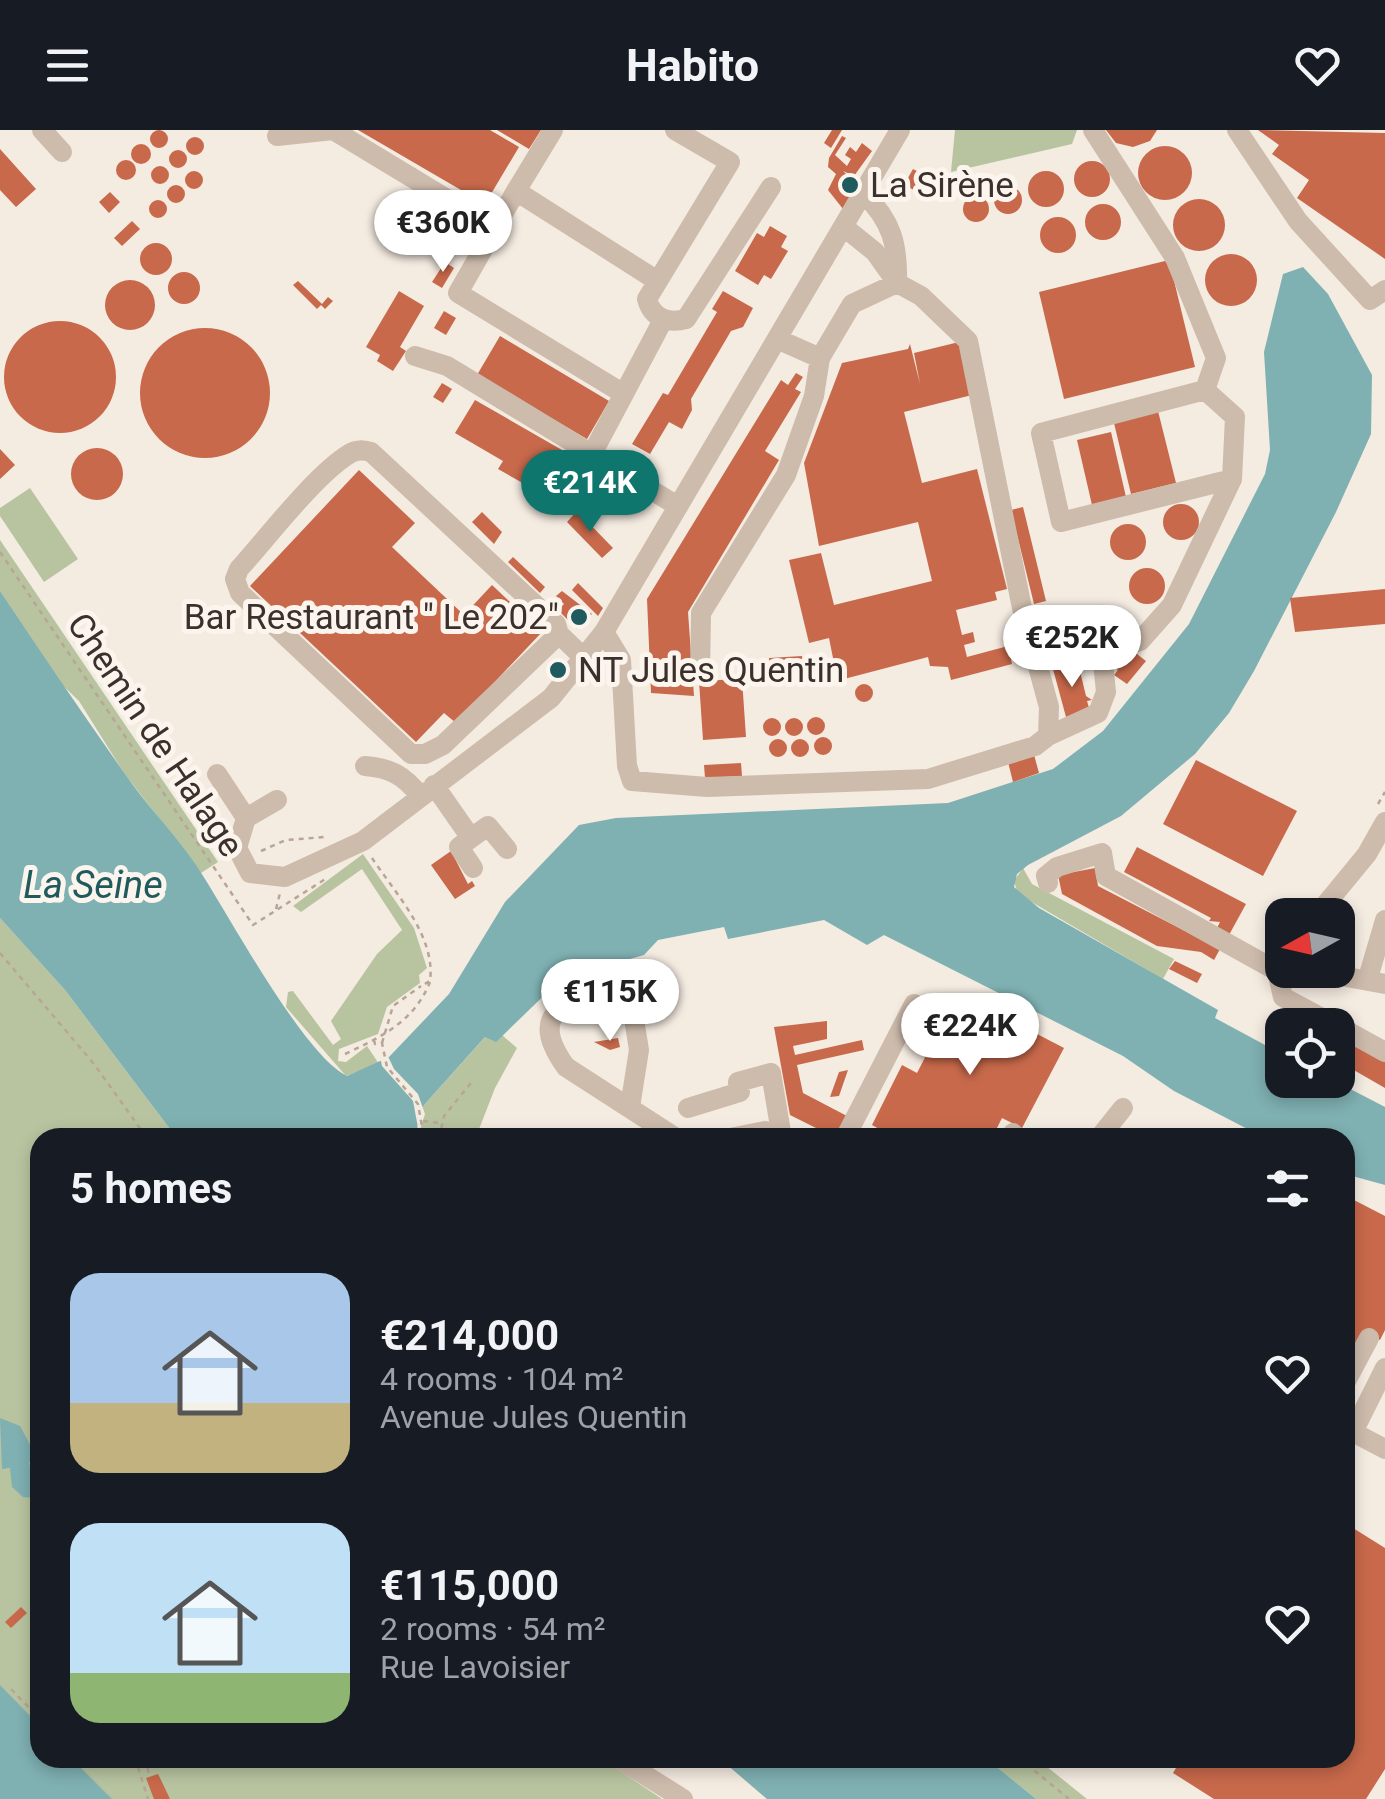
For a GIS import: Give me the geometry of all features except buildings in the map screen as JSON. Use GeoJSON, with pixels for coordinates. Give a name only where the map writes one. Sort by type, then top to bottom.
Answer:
{"type":"FeatureCollection","features":[{"type":"Feature","properties":{"kind":"street"},"geometry":{"type":"LineString","coordinates":[[42,130],[62,152]]}},
{"type":"Feature","properties":{"kind":"street"},"geometry":{"type":"LineString","coordinates":[[277,136],[333,130],[495,228]]}},
{"type":"Feature","properties":{"kind":"street"},"geometry":{"type":"LineString","coordinates":[[553,130],[458,293],[624,394]]}},
{"type":"Feature","properties":{"kind":"street"},"geometry":{"type":"LineString","coordinates":[[675,130],[730,162],[647,299],[650,309],[663,320],[686,319],[771,187]]}},
{"type":"Feature","properties":{"kind":"street"},"geometry":{"type":"LineString","coordinates":[[277,800],[246,818],[237,848],[247,869],[284,877],[362,841],[551,698],[586,660],[604,632],[900,130]]}},
{"type":"Feature","properties":{"kind":"street"},"geometry":{"type":"LineString","coordinates":[[1093,130],[1175,258],[1216,358],[1205,390]]}},
{"type":"Feature","properties":{"kind":"street"},"geometry":{"type":"LineString","coordinates":[[1236,130],[1298,222],[1370,300],[1385,290]]}},
{"type":"Feature","properties":{"kind":"street"},"geometry":{"type":"LineString","coordinates":[[516,191],[656,280]]}},
{"type":"Feature","properties":{"kind":"street"},"geometry":{"type":"LineString","coordinates":[[864,194],[887,216],[898,252],[897,283]]}},
{"type":"Feature","properties":{"kind":"street"},"geometry":{"type":"LineString","coordinates":[[844,227],[875,252],[897,283],[933,306],[968,341],[1022,608],[1049,707],[1048,736]]}},
{"type":"Feature","properties":{"kind":"street"},"geometry":{"type":"LineString","coordinates":[[700,674],[701,614],[786,475],[814,396],[820,358],[852,304],[897,283]]}},
{"type":"Feature","properties":{"kind":"street"},"geometry":{"type":"LineString","coordinates":[[592,454],[663,320]]}},
{"type":"Feature","properties":{"kind":"street"},"geometry":{"type":"LineString","coordinates":[[777,339],[820,358]]}},
{"type":"Feature","properties":{"kind":"street"},"geometry":{"type":"LineString","coordinates":[[415,356],[447,366],[676,505]]}},
{"type":"Feature","properties":{"kind":"street"},"geometry":{"type":"LineString","coordinates":[[604,632],[621,660],[627,766],[632,781],[707,787],[928,778],[1034,746],[1098,713],[1106,692],[1102,653],[1140,641],[1172,605],[1232,479],[1235,417],[1205,390]]}},
{"type":"Feature","properties":{"kind":"street"},"geometry":{"type":"LineString","coordinates":[[1205,390],[1042,433],[1061,522],[1232,479]]}},
{"type":"Feature","properties":{"kind":"street"},"geometry":{"type":"LineString","coordinates":[[559,634],[443,745],[426,754],[410,754],[240,593],[235,579],[238,569],[330,470],[351,452],[372,452],[542,611],[586,660]]}},
{"type":"Feature","properties":{"kind":"street"},"geometry":{"type":"LineString","coordinates":[[365,766],[388,768],[427,791],[470,838]]}},
{"type":"Feature","properties":{"kind":"street"},"geometry":{"type":"LineString","coordinates":[[217,774],[246,818]]}},
{"type":"Feature","properties":{"kind":"street"},"geometry":{"type":"LineString","coordinates":[[1334,898],[1378,853],[1385,822]]}},
{"type":"Feature","properties":{"kind":"street"},"geometry":{"type":"LineString","coordinates":[[473,868],[459,847],[488,826],[506,848]]}},
{"type":"Feature","properties":{"kind":"street"},"geometry":{"type":"LineString","coordinates":[[1048,884],[1046,876],[1058,867],[1102,853],[1106,876],[1265,956]]}},
{"type":"Feature","properties":{"kind":"street"},"geometry":{"type":"LineString","coordinates":[[1376,981],[1385,920]]}},
{"type":"Feature","properties":{"kind":"street"},"geometry":{"type":"LineString","coordinates":[[636,1111],[639,1050],[630,988],[568,1002],[556,1010],[549,1026],[554,1050],[566,1067],[661,1128]]}},
{"type":"Feature","properties":{"kind":"street"},"geometry":{"type":"LineString","coordinates":[[1281,988],[1283,996],[1304,1008]]}},
{"type":"Feature","properties":{"kind":"street"},"geometry":{"type":"LineString","coordinates":[[857,1128],[914,1004]]}},
{"type":"Feature","properties":{"kind":"street"},"geometry":{"type":"LineString","coordinates":[[1355,1036],[1385,1052]]}},
{"type":"Feature","properties":{"kind":"street"},"geometry":{"type":"LineString","coordinates":[[688,1108],[740,1092],[738,1082],[771,1073],[779,1128]]}},
{"type":"Feature","properties":{"kind":"street"},"geometry":{"type":"LineString","coordinates":[[1107,1128],[1123,1108]]}},
{"type":"Feature","properties":{"kind":"street"},"geometry":{"type":"LineString","coordinates":[[1355,1365],[1369,1338]]}},
{"type":"Feature","properties":{"kind":"street"},"geometry":{"type":"LineString","coordinates":[[1355,1420],[1385,1368]]}},
{"type":"Feature","properties":{"kind":"street"},"geometry":{"type":"LineString","coordinates":[[1355,1433],[1385,1449]]}},
{"type":"Feature","properties":{"kind":"street"},"geometry":{"type":"LineString","coordinates":[[634,1768],[683,1799]]}},
{"type":"Feature","properties":{"kind":"path","name":"Chemin de Halage"},"geometry":{"type":"LineString","coordinates":[[0,552],[253,925],[275,910]]}},
{"type":"Feature","properties":{"kind":"path"},"geometry":{"type":"LineString","coordinates":[[223,878],[247,869],[270,845],[332,837]]}},
{"type":"Feature","properties":{"kind":"path"},"geometry":{"type":"LineString","coordinates":[[344,1054],[378,1043],[396,1028],[417,1007],[432,968],[423,935],[369,853]]}},
{"type":"Feature","properties":{"kind":"path"},"geometry":{"type":"LineString","coordinates":[[0,953],[94,1064],[140,1128]]}},
{"type":"Feature","properties":{"kind":"path"},"geometry":{"type":"LineString","coordinates":[[424,1128],[415,1098],[387,1067],[378,1043],[393,1006],[430,981]]}},
{"type":"Feature","properties":{"kind":"path"},"geometry":{"type":"LineString","coordinates":[[440,1128],[471,1083]]}},
{"type":"Feature","properties":{"kind":"path"},"geometry":{"type":"LineString","coordinates":[[424,1121],[441,1124]]}},
{"type":"Feature","properties":{"kind":"path"},"geometry":{"type":"LineString","coordinates":[[11,1689],[30,1709]]}},
{"type":"Feature","properties":{"kind":"path"},"geometry":{"type":"LineString","coordinates":[[138,1768],[148,1799]]}},
{"type":"Feature","properties":{"kind":"path"},"geometry":{"type":"LineString","coordinates":[[148,1768],[149,1776]]}},
{"type":"Feature","properties":{"kind":"path"},"geometry":{"type":"LineString","coordinates":[[1031,1768],[1070,1799]]}},
{"type":"Feature","properties":{"kind":"green space"},"geometry":{"type":"Polygon","coordinates":[[[955,130],[1077,130],[1072,144],[951,172],[955,130]]]}},
{"type":"Feature","properties":{"kind":"green space"},"geometry":{"type":"Polygon","coordinates":[[[30,488],[78,559],[44,582],[0,516],[0,508],[30,488]]]}},
{"type":"Feature","properties":{"kind":"green space"},"geometry":{"type":"Polygon","coordinates":[[[0,540],[218,862],[201,873],[124,773],[79,701],[53,676],[0,591],[0,540]]]}},
{"type":"Feature","properties":{"kind":"green space"},"geometry":{"type":"Polygon","coordinates":[[[363,854],[414,928],[427,968],[419,975],[420,983],[387,1007],[378,1034],[339,1049],[338,1061],[346,1062],[367,1046],[379,1064],[346,1076],[286,1007],[288,992],[293,991],[333,1045],[341,1039],[331,1021],[377,954],[402,930],[362,869],[301,912],[293,906],[363,854]]]}},
{"type":"Feature","properties":{"kind":"green space"},"geometry":{"type":"Polygon","coordinates":[[[1023,868],[1032,884],[1174,959],[1163,979],[1018,894],[1014,881],[1023,868]]]}},
{"type":"Feature","properties":{"kind":"green space"},"geometry":{"type":"Polygon","coordinates":[[[0,918],[65,990],[169,1128],[30,1128],[30,1724],[0,1687],[0,918]]]}},
{"type":"Feature","properties":{"kind":"green space"},"geometry":{"type":"Polygon","coordinates":[[[487,1035],[496,1041],[502,1035],[517,1048],[479,1128],[417,1128],[424,1105],[487,1035]]]}},
{"type":"Feature","properties":{"kind":"green space"},"geometry":{"type":"Polygon","coordinates":[[[68,1768],[616,1768],[662,1799],[99,1799],[68,1768]]]}},
{"type":"Feature","properties":{"kind":"green space"},"geometry":{"type":"Polygon","coordinates":[[[998,1768],[1048,1768],[1087,1799],[1036,1799],[998,1768]]]}},
{"type":"Feature","properties":{"kind":"water","name":"La Seine"},"geometry":{"type":"Polygon","coordinates":[[[1303,267],[1328,294],[1372,375],[1371,434],[1336,512],[1254,671],[1229,713],[1195,754],[1121,816],[1028,865],[1017,874],[1014,887],[1039,908],[1218,1010],[1215,1018],[1265,1045],[1265,1098],[1355,1098],[1355,1091],[1385,1107],[1385,1185],[1355,1177],[1355,1128],[1246,1128],[1174,1091],[1123,1056],[884,935],[867,945],[824,920],[728,939],[724,927],[658,940],[644,955],[562,978],[496,1042],[485,1037],[424,1105],[417,1128],[169,1128],[65,990],[0,918],[0,591],[125,774],[196,865],[288,1012],[329,1063],[347,1076],[389,1057],[449,994],[505,902],[579,825],[616,818],[948,803],[1053,769],[1103,731],[1189,624],[1265,474],[1270,450],[1264,352],[1283,274],[1303,267]]]}},
{"type":"Feature","properties":{"kind":"water"},"geometry":{"type":"Polygon","coordinates":[[[0,1418],[20,1426],[30,1445],[30,1498],[23,1497],[12,1487],[10,1468],[2,1469],[0,1418]]]}},
{"type":"Feature","properties":{"kind":"water"},"geometry":{"type":"Polygon","coordinates":[[[0,1685],[30,1716],[30,1768],[81,1768],[112,1799],[0,1799],[0,1685]]]}},
{"type":"Feature","properties":{"kind":"water"},"geometry":{"type":"Polygon","coordinates":[[[731,1768],[998,1768],[1036,1799],[767,1799],[731,1768]]]}},
{"type":"Feature","properties":{"kind":"pier"},"geometry":{"type":"Polygon","coordinates":[[[386,1052],[394,1069],[418,1094],[425,1114],[421,1128],[413,1101],[382,1066],[380,1057],[386,1052]]]}},
{"type":"Feature","properties":{"kind":"place","name":"La Sirène"},"geometry":{"type":"Point","coordinates":[850,185]}},
{"type":"Feature","properties":{"kind":"place","name":"Bar Restaurant \" Le 202\""},"geometry":{"type":"Point","coordinates":[579,617]}},
{"type":"Feature","properties":{"kind":"place","name":"NT Jules Quentin"},"geometry":{"type":"Point","coordinates":[558,670]}}]}
